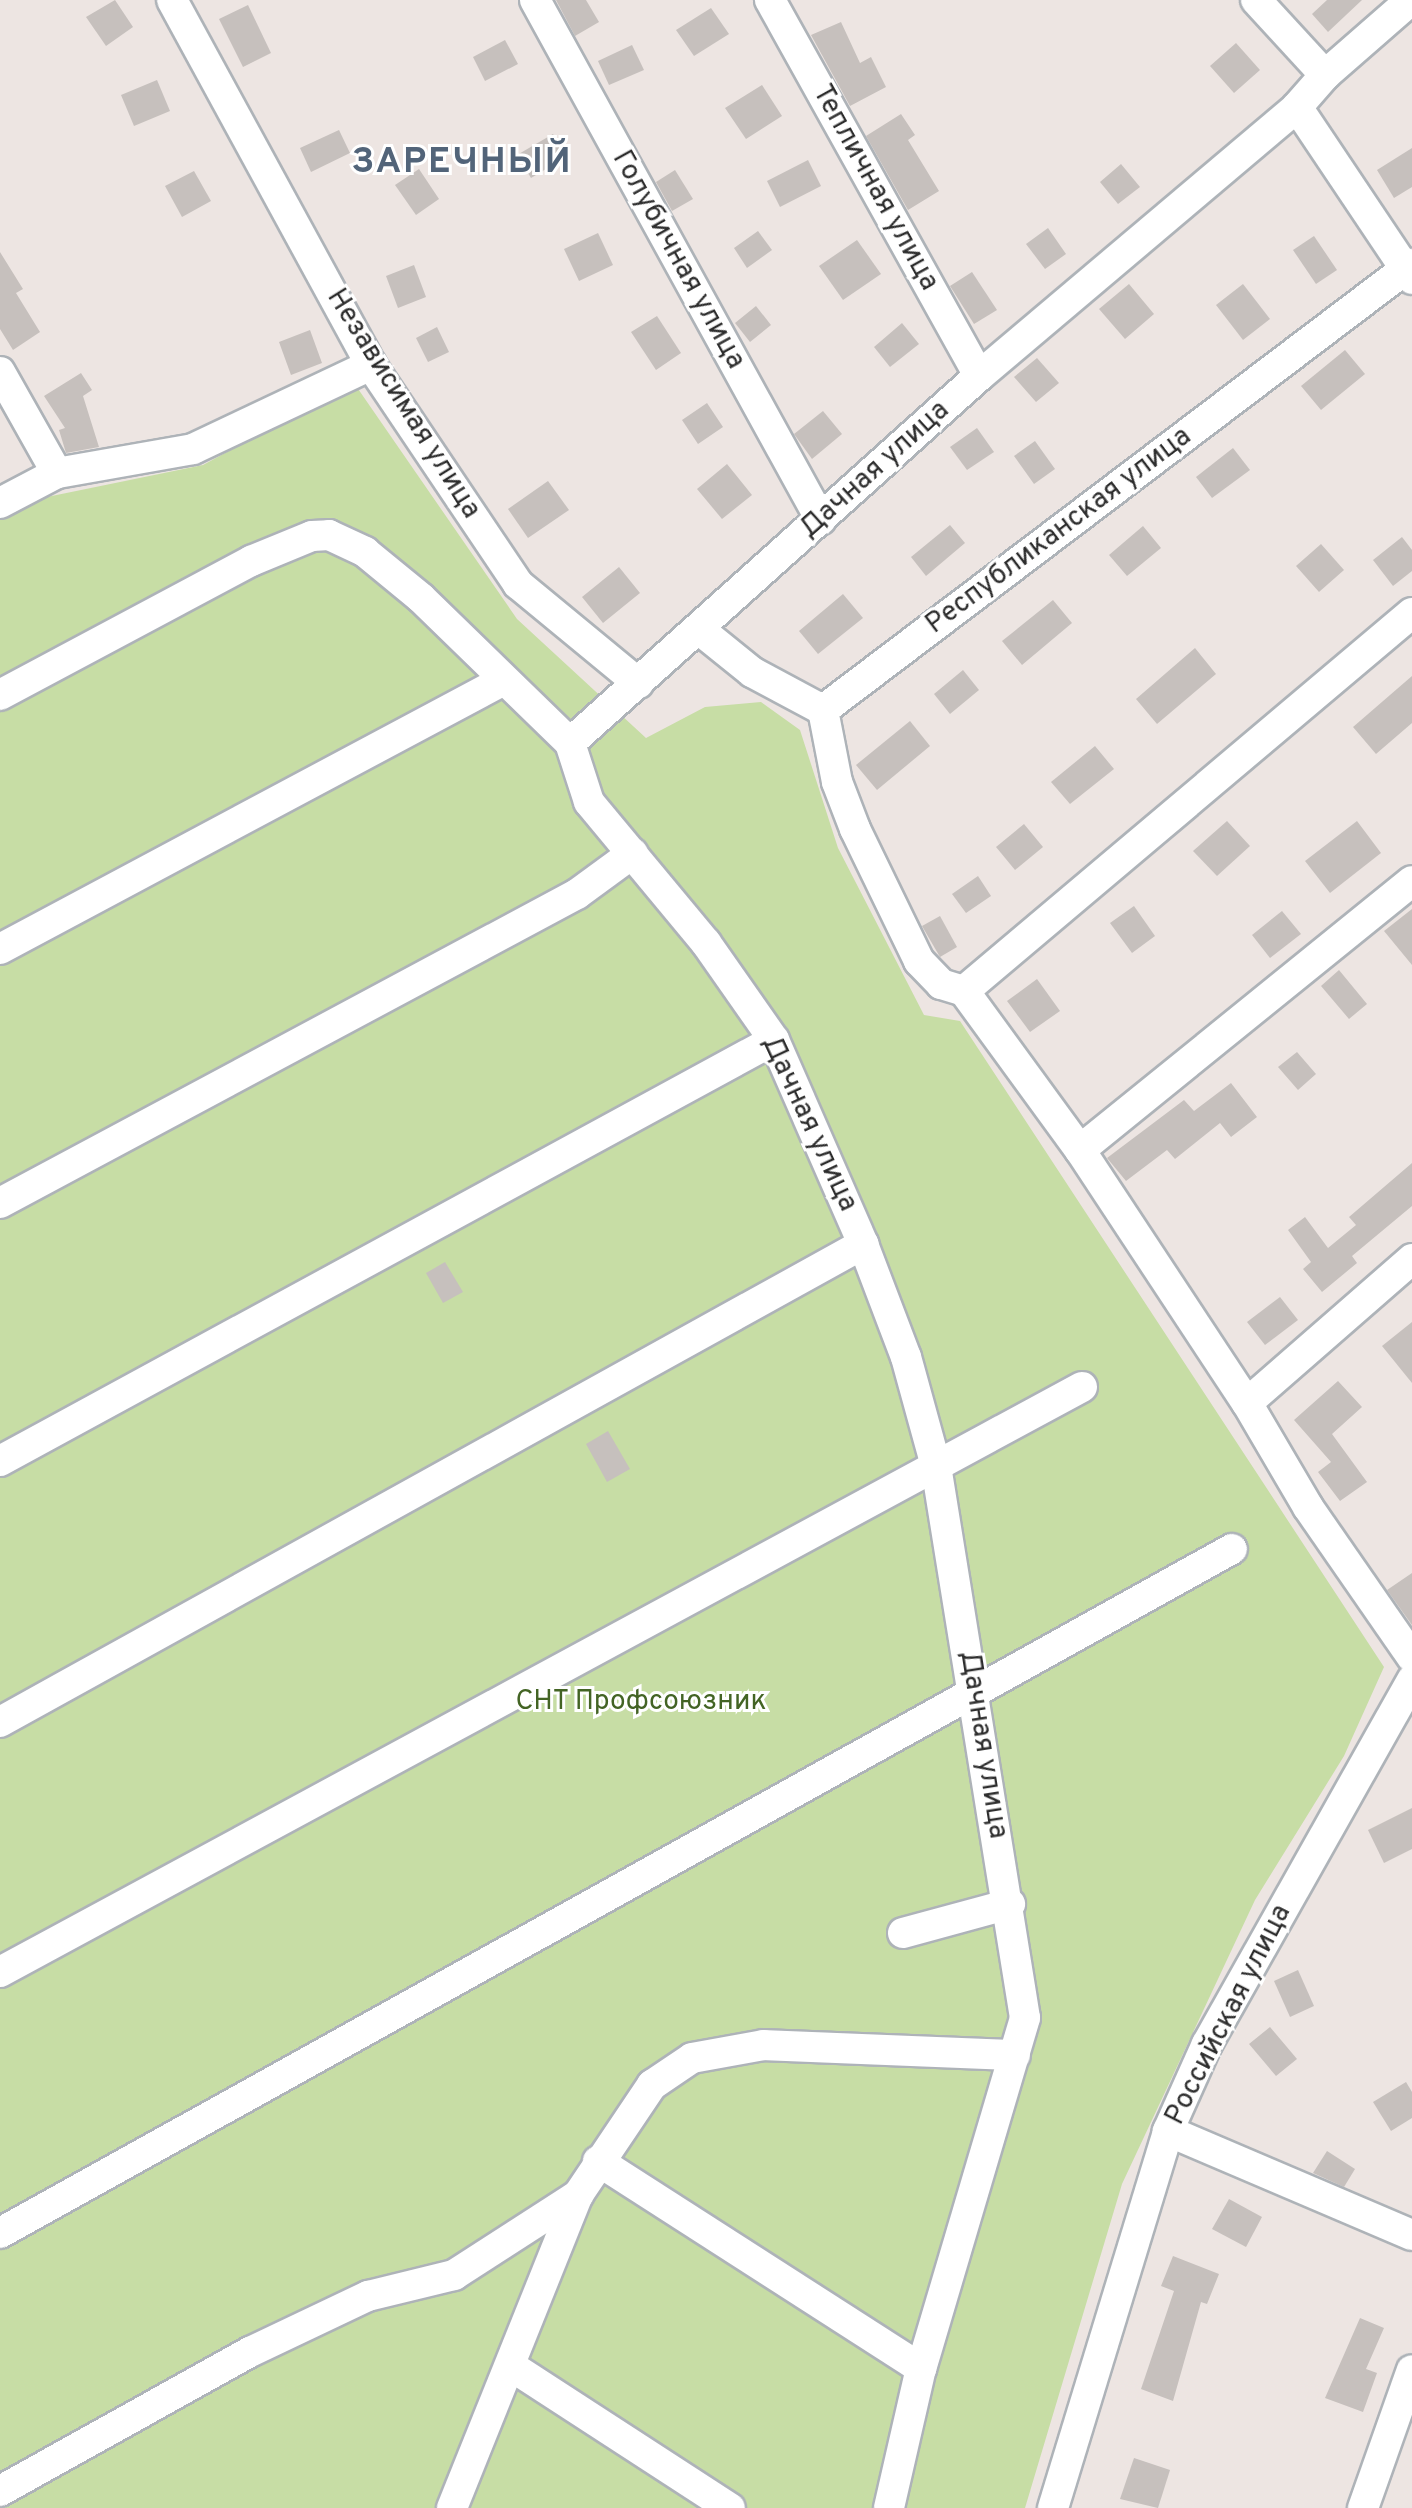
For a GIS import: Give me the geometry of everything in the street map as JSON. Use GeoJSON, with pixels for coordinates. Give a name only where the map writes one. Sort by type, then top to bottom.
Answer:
{"type":"FeatureCollection","features":[{"type":"Feature","properties":{"kind":"street","name":"Независимая улица"},"geometry":{"type":"LineString","coordinates":[[172,0],[371,365],[518,584],[638,683]]}},
{"type":"Feature","properties":{"kind":"street","name":"Голубичная улица"},"geometry":{"type":"LineString","coordinates":[[535,0],[821,520]]}},
{"type":"Feature","properties":{"kind":"street","name":"Тепличная улица"},"geometry":{"type":"LineString","coordinates":[[770,0],[979,376]]}},
{"type":"Feature","properties":{"kind":"street"},"geometry":{"type":"LineString","coordinates":[[1256,0],[1325,75]]}},
{"type":"Feature","properties":{"kind":"street","name":"Дачная улица"},"geometry":{"type":"LineString","coordinates":[[889,2508],[921,2368],[1025,2018],[1010,1904],[936,1466],[906,1357],[863,1244],[774,1040],[706,943],[589,802],[570,743],[700,630],[979,376],[1297,107],[1325,75],[1411,0]]}},
{"type":"Feature","properties":{"kind":"street"},"geometry":{"type":"LineString","coordinates":[[1297,107],[1409,270]]}},
{"type":"Feature","properties":{"kind":"street","name":"Республиканская улица"},"geometry":{"type":"LineString","coordinates":[[823,710],[1409,270]]}},
{"type":"Feature","properties":{"kind":"street"},"geometry":{"type":"LineString","coordinates":[[0,503],[57,473],[193,449],[371,365]]}},
{"type":"Feature","properties":{"kind":"street"},"geometry":{"type":"LineString","coordinates":[[0,372],[57,473]]}},
{"type":"Feature","properties":{"kind":"street"},"geometry":{"type":"LineString","coordinates":[[0,695],[251,561],[312,536],[342,539],[365,552],[421,598],[502,681],[570,743]]}},
{"type":"Feature","properties":{"kind":"street"},"geometry":{"type":"LineString","coordinates":[[964,991],[1412,613]]}},
{"type":"Feature","properties":{"kind":"street"},"geometry":{"type":"LineString","coordinates":[[700,630],[752,672],[823,710],[837,782],[855,829],[919,961],[941,984],[964,991],[1080,1150],[1247,1403],[1308,1507],[1412,1657]]}},
{"type":"Feature","properties":{"kind":"street"},"geometry":{"type":"LineString","coordinates":[[0,949],[502,681]]}},
{"type":"Feature","properties":{"kind":"street"},"geometry":{"type":"LineString","coordinates":[[0,1203],[577,894],[633,853]]}},
{"type":"Feature","properties":{"kind":"street"},"geometry":{"type":"LineString","coordinates":[[1080,1150],[1412,881]]}},
{"type":"Feature","properties":{"kind":"street"},"geometry":{"type":"LineString","coordinates":[[0,1461],[774,1040]]}},
{"type":"Feature","properties":{"kind":"street"},"geometry":{"type":"LineString","coordinates":[[0,1722],[863,1244]]}},
{"type":"Feature","properties":{"kind":"street"},"geometry":{"type":"LineString","coordinates":[[1247,1403],[1412,1259]]}},
{"type":"Feature","properties":{"kind":"street"},"geometry":{"type":"LineString","coordinates":[[0,1972],[1082,1387]]}},
{"type":"Feature","properties":{"kind":"street"},"geometry":{"type":"LineString","coordinates":[[0,2233],[1232,1549]]}},
{"type":"Feature","properties":{"kind":"street","name":"Российская улица"},"geometry":{"type":"LineString","coordinates":[[1053,2508],[1168,2131],[1207,2044],[1412,1680]]}},
{"type":"Feature","properties":{"kind":"street"},"geometry":{"type":"LineString","coordinates":[[903,1933],[1010,1904]]}},
{"type":"Feature","properties":{"kind":"street"},"geometry":{"type":"LineString","coordinates":[[452,2508],[578,2195],[652,2085],[692,2058],[764,2045],[1015,2055]]}},
{"type":"Feature","properties":{"kind":"street"},"geometry":{"type":"LineString","coordinates":[[1168,2131],[1412,2235]]}},
{"type":"Feature","properties":{"kind":"street"},"geometry":{"type":"LineString","coordinates":[[598,2161],[921,2368]]}},
{"type":"Feature","properties":{"kind":"street"},"geometry":{"type":"LineString","coordinates":[[0,2491],[250,2352],[342,2308],[368,2296],[454,2275],[578,2195]]}},
{"type":"Feature","properties":{"kind":"street"},"geometry":{"type":"LineString","coordinates":[[511,2366],[730,2508]]}},
{"type":"Feature","properties":{"kind":"street"},"geometry":{"type":"LineString","coordinates":[[1363,2508],[1412,2370]]}},
{"type":"Feature","properties":{"kind":"green space","name":"СНТ Профсоюзник"},"geometry":{"type":"Polygon","coordinates":[[[354,383],[517,619],[646,738],[705,707],[761,702],[800,730],[838,848],[924,1015],[960,1021],[1384,1667],[1344,1756],[1255,1900],[1122,2184],[1025,2508],[0,2508],[0,519],[42,498],[203,465],[354,383]]]}},
{"type":"Feature","properties":{"kind":"building"},"geometry":{"type":"Polygon","coordinates":[[[115,0],[133,27],[106,46],[86,17],[115,0]]]}},
{"type":"Feature","properties":{"kind":"building"},"geometry":{"type":"Polygon","coordinates":[[[556,0],[586,0],[599,22],[575,36],[556,0]]]}},
{"type":"Feature","properties":{"kind":"building"},"geometry":{"type":"Polygon","coordinates":[[[1327,0],[1362,0],[1328,32],[1312,14],[1327,0]]]}},
{"type":"Feature","properties":{"kind":"building"},"geometry":{"type":"Polygon","coordinates":[[[248,5],[271,53],[243,67],[219,19],[248,5]]]}},
{"type":"Feature","properties":{"kind":"building"},"geometry":{"type":"Polygon","coordinates":[[[711,8],[729,34],[694,56],[676,30],[711,8]]]}},
{"type":"Feature","properties":{"kind":"building"},"geometry":{"type":"Polygon","coordinates":[[[841,22],[860,63],[871,57],[886,87],[850,106],[811,35],[841,22]]]}},
{"type":"Feature","properties":{"kind":"building"},"geometry":{"type":"Polygon","coordinates":[[[505,40],[518,64],[485,81],[473,57],[505,40]]]}},
{"type":"Feature","properties":{"kind":"building"},"geometry":{"type":"Polygon","coordinates":[[[1236,43],[1260,70],[1234,93],[1210,66],[1236,43]]]}},
{"type":"Feature","properties":{"kind":"building"},"geometry":{"type":"Polygon","coordinates":[[[632,45],[644,70],[609,85],[598,61],[632,45]]]}},
{"type":"Feature","properties":{"kind":"building"},"geometry":{"type":"Polygon","coordinates":[[[157,80],[170,111],[134,126],[121,95],[157,80]]]}},
{"type":"Feature","properties":{"kind":"building"},"geometry":{"type":"Polygon","coordinates":[[[762,85],[782,116],[746,139],[725,108],[762,85]]]}},
{"type":"Feature","properties":{"kind":"building"},"geometry":{"type":"Polygon","coordinates":[[[901,114],[915,135],[908,140],[939,191],[908,210],[866,136],[901,114]]]}},
{"type":"Feature","properties":{"kind":"building"},"geometry":{"type":"Polygon","coordinates":[[[339,130],[350,153],[311,172],[300,148],[339,130]]]}},
{"type":"Feature","properties":{"kind":"building"},"geometry":{"type":"Polygon","coordinates":[[[553,134],[566,157],[531,178],[517,155],[553,134]]]}},
{"type":"Feature","properties":{"kind":"building"},"geometry":{"type":"Polygon","coordinates":[[[1412,148],[1412,187],[1394,198],[1377,170],[1412,148]]]}},
{"type":"Feature","properties":{"kind":"building"},"geometry":{"type":"Polygon","coordinates":[[[808,160],[821,186],[780,207],[767,181],[808,160]]]}},
{"type":"Feature","properties":{"kind":"building"},"geometry":{"type":"Polygon","coordinates":[[[1121,164],[1140,187],[1118,204],[1100,182],[1121,164]]]}},
{"type":"Feature","properties":{"kind":"building"},"geometry":{"type":"Polygon","coordinates":[[[419,169],[439,199],[416,215],[395,185],[419,169]]]}},
{"type":"Feature","properties":{"kind":"building"},"geometry":{"type":"Polygon","coordinates":[[[675,170],[693,199],[672,211],[656,182],[675,170]]]}},
{"type":"Feature","properties":{"kind":"building"},"geometry":{"type":"Polygon","coordinates":[[[194,171],[211,201],[182,217],[165,186],[194,171]]]}},
{"type":"Feature","properties":{"kind":"building"},"geometry":{"type":"Polygon","coordinates":[[[1048,228],[1066,254],[1045,269],[1026,244],[1048,228]]]}},
{"type":"Feature","properties":{"kind":"building"},"geometry":{"type":"Polygon","coordinates":[[[758,231],[772,250],[747,268],[734,248],[758,231]]]}},
{"type":"Feature","properties":{"kind":"building"},"geometry":{"type":"Polygon","coordinates":[[[598,233],[613,265],[579,281],[564,249],[598,233]]]}},
{"type":"Feature","properties":{"kind":"building"},"geometry":{"type":"Polygon","coordinates":[[[1314,236],[1337,270],[1316,284],[1293,250],[1314,236]]]}},
{"type":"Feature","properties":{"kind":"building"},"geometry":{"type":"Polygon","coordinates":[[[857,240],[881,274],[843,300],[819,266],[857,240]]]}},
{"type":"Feature","properties":{"kind":"building"},"geometry":{"type":"Polygon","coordinates":[[[0,252],[23,289],[16,293],[40,332],[13,350],[0,329],[0,252]]]}},
{"type":"Feature","properties":{"kind":"building"},"geometry":{"type":"Polygon","coordinates":[[[414,265],[426,297],[398,308],[386,276],[414,265]]]}},
{"type":"Feature","properties":{"kind":"building"},"geometry":{"type":"Polygon","coordinates":[[[972,272],[997,310],[974,324],[950,286],[972,272]]]}},
{"type":"Feature","properties":{"kind":"building"},"geometry":{"type":"Polygon","coordinates":[[[1129,284],[1154,314],[1125,339],[1099,309],[1129,284]]]}},
{"type":"Feature","properties":{"kind":"building"},"geometry":{"type":"Polygon","coordinates":[[[1243,284],[1270,319],[1243,340],[1216,305],[1243,284]]]}},
{"type":"Feature","properties":{"kind":"building"},"geometry":{"type":"Polygon","coordinates":[[[756,306],[771,325],[750,342],[735,323],[756,306]]]}},
{"type":"Feature","properties":{"kind":"building"},"geometry":{"type":"Polygon","coordinates":[[[657,316],[681,353],[656,370],[631,332],[657,316]]]}},
{"type":"Feature","properties":{"kind":"building"},"geometry":{"type":"Polygon","coordinates":[[[902,323],[919,344],[890,367],[874,347],[902,323]]]}},
{"type":"Feature","properties":{"kind":"building"},"geometry":{"type":"Polygon","coordinates":[[[437,327],[449,352],[428,362],[416,338],[437,327]]]}},
{"type":"Feature","properties":{"kind":"building"},"geometry":{"type":"Polygon","coordinates":[[[310,330],[322,363],[291,375],[279,342],[310,330]]]}},
{"type":"Feature","properties":{"kind":"building"},"geometry":{"type":"Polygon","coordinates":[[[1345,350],[1365,374],[1321,410],[1301,386],[1345,350]]]}},
{"type":"Feature","properties":{"kind":"building"},"geometry":{"type":"Polygon","coordinates":[[[1037,358],[1059,383],[1036,402],[1014,377],[1037,358]]]}},
{"type":"Feature","properties":{"kind":"building"},"geometry":{"type":"Polygon","coordinates":[[[81,373],[92,390],[83,396],[99,447],[66,453],[59,430],[65,428],[44,396],[81,373]]]}},
{"type":"Feature","properties":{"kind":"building"},"geometry":{"type":"Polygon","coordinates":[[[707,403],[723,427],[698,444],[682,420],[707,403]]]}},
{"type":"Feature","properties":{"kind":"building"},"geometry":{"type":"Polygon","coordinates":[[[823,411],[842,434],[812,459],[794,434],[823,411]]]}},
{"type":"Feature","properties":{"kind":"building"},"geometry":{"type":"Polygon","coordinates":[[[977,428],[994,452],[967,470],[950,447],[977,428]]]}},
{"type":"Feature","properties":{"kind":"building"},"geometry":{"type":"Polygon","coordinates":[[[1035,441],[1055,469],[1034,484],[1014,456],[1035,441]]]}},
{"type":"Feature","properties":{"kind":"building"},"geometry":{"type":"Polygon","coordinates":[[[1233,448],[1250,470],[1212,498],[1196,477],[1233,448]]]}},
{"type":"Feature","properties":{"kind":"building"},"geometry":{"type":"Polygon","coordinates":[[[727,464],[752,495],[722,519],[697,489],[727,464]]]}},
{"type":"Feature","properties":{"kind":"building"},"geometry":{"type":"Polygon","coordinates":[[[548,481],[569,510],[528,538],[508,509],[548,481]]]}},
{"type":"Feature","properties":{"kind":"building"},"geometry":{"type":"Polygon","coordinates":[[[950,525],[965,543],[926,576],[911,557],[950,525]]]}},
{"type":"Feature","properties":{"kind":"building"},"geometry":{"type":"Polygon","coordinates":[[[1143,526],[1161,548],[1127,576],[1109,555],[1143,526]]]}},
{"type":"Feature","properties":{"kind":"building"},"geometry":{"type":"Polygon","coordinates":[[[1402,537],[1412,550],[1412,571],[1393,586],[1373,560],[1402,537]]]}},
{"type":"Feature","properties":{"kind":"building"},"geometry":{"type":"Polygon","coordinates":[[[1321,544],[1344,570],[1319,592],[1296,566],[1321,544]]]}},
{"type":"Feature","properties":{"kind":"building"},"geometry":{"type":"Polygon","coordinates":[[[619,567],[640,593],[603,623],[582,597],[619,567]]]}},
{"type":"Feature","properties":{"kind":"building"},"geometry":{"type":"Polygon","coordinates":[[[843,594],[863,618],[818,654],[799,631],[843,594]]]}},
{"type":"Feature","properties":{"kind":"building"},"geometry":{"type":"Polygon","coordinates":[[[1053,600],[1072,623],[1022,665],[1002,641],[1053,600]]]}},
{"type":"Feature","properties":{"kind":"building"},"geometry":{"type":"Polygon","coordinates":[[[1195,648],[1216,674],[1157,724],[1136,699],[1195,648]]]}},
{"type":"Feature","properties":{"kind":"building"},"geometry":{"type":"Polygon","coordinates":[[[963,670],[979,690],[950,714],[934,694],[963,670]]]}},
{"type":"Feature","properties":{"kind":"building"},"geometry":{"type":"Polygon","coordinates":[[[1412,676],[1412,723],[1376,754],[1353,727],[1412,676]]]}},
{"type":"Feature","properties":{"kind":"building"},"geometry":{"type":"Polygon","coordinates":[[[910,721],[930,746],[877,790],[856,765],[910,721]]]}},
{"type":"Feature","properties":{"kind":"building"},"geometry":{"type":"Polygon","coordinates":[[[1095,746],[1114,769],[1070,804],[1051,782],[1095,746]]]}},
{"type":"Feature","properties":{"kind":"building"},"geometry":{"type":"Polygon","coordinates":[[[1227,821],[1250,846],[1217,876],[1193,851],[1227,821]]]}},
{"type":"Feature","properties":{"kind":"building"},"geometry":{"type":"Polygon","coordinates":[[[1357,821],[1381,853],[1330,893],[1305,861],[1357,821]]]}},
{"type":"Feature","properties":{"kind":"building"},"geometry":{"type":"Polygon","coordinates":[[[1024,824],[1043,847],[1015,870],[996,847],[1024,824]]]}},
{"type":"Feature","properties":{"kind":"building"},"geometry":{"type":"Polygon","coordinates":[[[978,876],[991,896],[966,913],[952,894],[978,876]]]}},
{"type":"Feature","properties":{"kind":"building"},"geometry":{"type":"Polygon","coordinates":[[[1134,906],[1155,936],[1132,953],[1110,923],[1134,906]]]}},
{"type":"Feature","properties":{"kind":"building"},"geometry":{"type":"Polygon","coordinates":[[[1412,909],[1412,965],[1384,931],[1412,909]]]}},
{"type":"Feature","properties":{"kind":"building"},"geometry":{"type":"Polygon","coordinates":[[[1282,911],[1301,934],[1270,958],[1252,935],[1282,911]]]}},
{"type":"Feature","properties":{"kind":"building"},"geometry":{"type":"Polygon","coordinates":[[[940,916],[957,947],[940,957],[922,926],[940,916]]]}},
{"type":"Feature","properties":{"kind":"building"},"geometry":{"type":"Polygon","coordinates":[[[1339,970],[1367,1004],[1349,1019],[1321,986],[1339,970]]]}},
{"type":"Feature","properties":{"kind":"building"},"geometry":{"type":"Polygon","coordinates":[[[1037,979],[1060,1011],[1030,1032],[1007,1001],[1037,979]]]}},
{"type":"Feature","properties":{"kind":"building"},"geometry":{"type":"Polygon","coordinates":[[[1297,1052],[1316,1074],[1298,1090],[1278,1067],[1297,1052]]]}},
{"type":"Feature","properties":{"kind":"building"},"geometry":{"type":"Polygon","coordinates":[[[1231,1083],[1257,1117],[1231,1137],[1220,1123],[1175,1159],[1167,1150],[1126,1181],[1107,1158],[1184,1100],[1194,1111],[1231,1083]]]}},
{"type":"Feature","properties":{"kind":"building"},"geometry":{"type":"Polygon","coordinates":[[[1412,1163],[1412,1206],[1352,1256],[1357,1263],[1322,1292],[1303,1269],[1311,1262],[1288,1230],[1305,1217],[1328,1248],[1356,1225],[1349,1217],[1412,1163]]]}},
{"type":"Feature","properties":{"kind":"building"},"geometry":{"type":"Polygon","coordinates":[[[445,1262],[463,1292],[443,1303],[426,1273],[445,1262]]]}},
{"type":"Feature","properties":{"kind":"building"},"geometry":{"type":"Polygon","coordinates":[[[1280,1297],[1298,1320],[1265,1345],[1247,1322],[1280,1297]]]}},
{"type":"Feature","properties":{"kind":"building"},"geometry":{"type":"Polygon","coordinates":[[[1412,1322],[1412,1383],[1382,1346],[1412,1322]]]}},
{"type":"Feature","properties":{"kind":"building"},"geometry":{"type":"Polygon","coordinates":[[[1338,1381],[1362,1407],[1332,1434],[1367,1482],[1340,1501],[1318,1472],[1331,1462],[1294,1420],[1338,1381]]]}},
{"type":"Feature","properties":{"kind":"building"},"geometry":{"type":"Polygon","coordinates":[[[608,1431],[630,1469],[607,1482],[586,1444],[608,1431]]]}},
{"type":"Feature","properties":{"kind":"building"},"geometry":{"type":"Polygon","coordinates":[[[1412,1573],[1412,1625],[1387,1590],[1412,1573]]]}},
{"type":"Feature","properties":{"kind":"building"},"geometry":{"type":"Polygon","coordinates":[[[1412,1808],[1412,1849],[1384,1863],[1368,1830],[1412,1808]]]}},
{"type":"Feature","properties":{"kind":"building"},"geometry":{"type":"Polygon","coordinates":[[[1298,1970],[1314,2006],[1290,2017],[1274,1981],[1298,1970]]]}},
{"type":"Feature","properties":{"kind":"building"},"geometry":{"type":"Polygon","coordinates":[[[1270,2027],[1297,2059],[1276,2076],[1249,2044],[1270,2027]]]}},
{"type":"Feature","properties":{"kind":"building"},"geometry":{"type":"Polygon","coordinates":[[[1406,2082],[1412,2092],[1412,2118],[1391,2131],[1373,2102],[1406,2082]]]}},
{"type":"Feature","properties":{"kind":"building"},"geometry":{"type":"Polygon","coordinates":[[[1327,2151],[1355,2169],[1344,2187],[1313,2173],[1327,2151]]]}},
{"type":"Feature","properties":{"kind":"building"},"geometry":{"type":"Polygon","coordinates":[[[1229,2199],[1262,2217],[1246,2247],[1212,2229],[1229,2199]]]}},
{"type":"Feature","properties":{"kind":"building"},"geometry":{"type":"Polygon","coordinates":[[[1173,2256],[1219,2274],[1207,2304],[1201,2302],[1173,2401],[1141,2389],[1174,2291],[1161,2286],[1173,2256]]]}},
{"type":"Feature","properties":{"kind":"building"},"geometry":{"type":"Polygon","coordinates":[[[1360,2318],[1384,2328],[1366,2369],[1377,2373],[1363,2412],[1325,2398],[1360,2318]]]}},
{"type":"Feature","properties":{"kind":"building"},"geometry":{"type":"Polygon","coordinates":[[[1134,2458],[1170,2470],[1158,2508],[1120,2499],[1134,2458]]]}},
{"type":"Feature","properties":{"kind":"district","name":"ЗАРЕЧНЫЙ"},"geometry":{"type":"Point","coordinates":[462,164]}}]}
